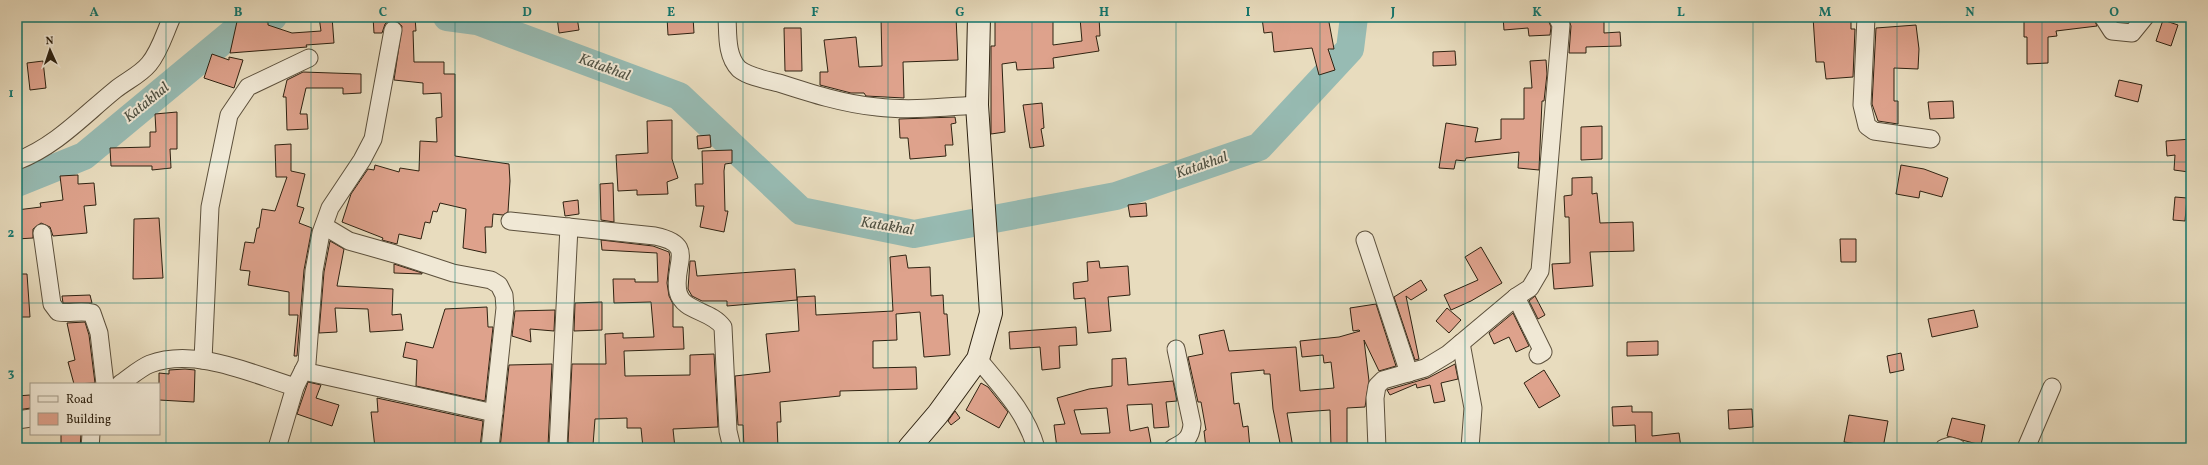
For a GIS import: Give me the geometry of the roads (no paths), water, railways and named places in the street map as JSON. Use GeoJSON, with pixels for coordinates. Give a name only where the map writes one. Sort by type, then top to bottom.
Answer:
{"type":"FeatureCollection","features":[{"type":"Feature","properties":{"kind":"street"},"geometry":{"type":"LineString","coordinates":[[17,161],[37,153],[61,137],[116,89],[143,71],[150,63],[172,17]]}},
{"type":"Feature","properties":{"kind":"street"},"geometry":{"type":"LineString","coordinates":[[727,17],[729,49],[734,62],[740,69],[754,76],[816,94],[876,107],[914,109],[977,105]]}},
{"type":"Feature","properties":{"kind":"street"},"geometry":{"type":"LineString","coordinates":[[909,448],[938,414],[978,359],[991,313],[977,105],[979,17]]}},
{"type":"Feature","properties":{"kind":"street"},"geometry":{"type":"LineString","coordinates":[[1377,448],[1375,398],[1377,386],[1383,380],[1425,368],[1448,354],[1516,297],[1530,288],[1540,271],[1545,191],[1561,25],[1557,17]]}},
{"type":"Feature","properties":{"kind":"street"},"geometry":{"type":"LineString","coordinates":[[1866,17],[1862,105],[1867,126],[1874,131],[1932,139]]}},
{"type":"Feature","properties":{"kind":"street"},"geometry":{"type":"LineString","coordinates":[[2103,17],[2112,31],[2123,34],[2132,33],[2145,17]]}},
{"type":"Feature","properties":{"kind":"street"},"geometry":{"type":"LineString","coordinates":[[277,448],[295,387],[307,363],[314,270],[324,226],[330,208],[362,160],[373,139],[393,30]]}},
{"type":"Feature","properties":{"kind":"street"},"geometry":{"type":"LineString","coordinates":[[203,360],[210,207],[229,115],[248,87],[309,58]]}},
{"type":"Feature","properties":{"kind":"street"},"geometry":{"type":"LineString","coordinates":[[510,221],[655,236],[675,242],[680,250],[678,292],[689,307],[717,318],[723,327],[728,431],[732,448]]}},
{"type":"Feature","properties":{"kind":"street"},"geometry":{"type":"LineString","coordinates":[[324,226],[348,241],[395,254],[452,273],[491,280],[499,285],[504,295],[505,308],[490,448]]}},
{"type":"Feature","properties":{"kind":"street"},"geometry":{"type":"LineString","coordinates":[[558,448],[569,227]]}},
{"type":"Feature","properties":{"kind":"street"},"geometry":{"type":"LineString","coordinates":[[42,233],[52,304],[58,312],[66,313],[85,311],[92,313],[99,333],[105,383]]}},
{"type":"Feature","properties":{"kind":"street"},"geometry":{"type":"LineString","coordinates":[[1365,240],[1408,373]]}},
{"type":"Feature","properties":{"kind":"street"},"geometry":{"type":"LineString","coordinates":[[1516,297],[1544,352],[1538,355]]}},
{"type":"Feature","properties":{"kind":"street"},"geometry":{"type":"LineString","coordinates":[[1461,343],[1473,408],[1470,448]]}},
{"type":"Feature","properties":{"kind":"street"},"geometry":{"type":"LineString","coordinates":[[1173,448],[1188,439],[1192,434],[1192,424],[1176,349]]}},
{"type":"Feature","properties":{"kind":"street"},"geometry":{"type":"LineString","coordinates":[[122,383],[150,364],[176,359],[203,360],[295,387]]}},
{"type":"Feature","properties":{"kind":"street"},"geometry":{"type":"LineString","coordinates":[[978,359],[1018,408],[1029,427],[1036,448]]}},
{"type":"Feature","properties":{"kind":"street"},"geometry":{"type":"LineString","coordinates":[[303,371],[494,413]]}},
{"type":"Feature","properties":{"kind":"street"},"geometry":{"type":"LineString","coordinates":[[2026,448],[2052,387]]}},
{"type":"Feature","properties":{"kind":"street"},"geometry":{"type":"LineString","coordinates":[[17,420],[30,418]]}},
{"type":"Feature","properties":{"kind":"street"},"geometry":{"type":"LineString","coordinates":[[90,448],[91,435]]}},
{"type":"Feature","properties":{"kind":"street"},"geometry":{"type":"LineString","coordinates":[[1944,448],[1950,446],[1957,448]]}},
{"type":"Feature","properties":{"kind":"waterway","name":"Katakhal"},"geometry":{"type":"LineString","coordinates":[[17,183],[84,156],[236,30],[273,17]]}},
{"type":"Feature","properties":{"kind":"waterway","name":"Katakhal"},"geometry":{"type":"LineString","coordinates":[[447,17],[477,21],[679,96],[801,211],[914,234],[1116,196],[1259,147],[1350,49],[1354,17]]}}]}
